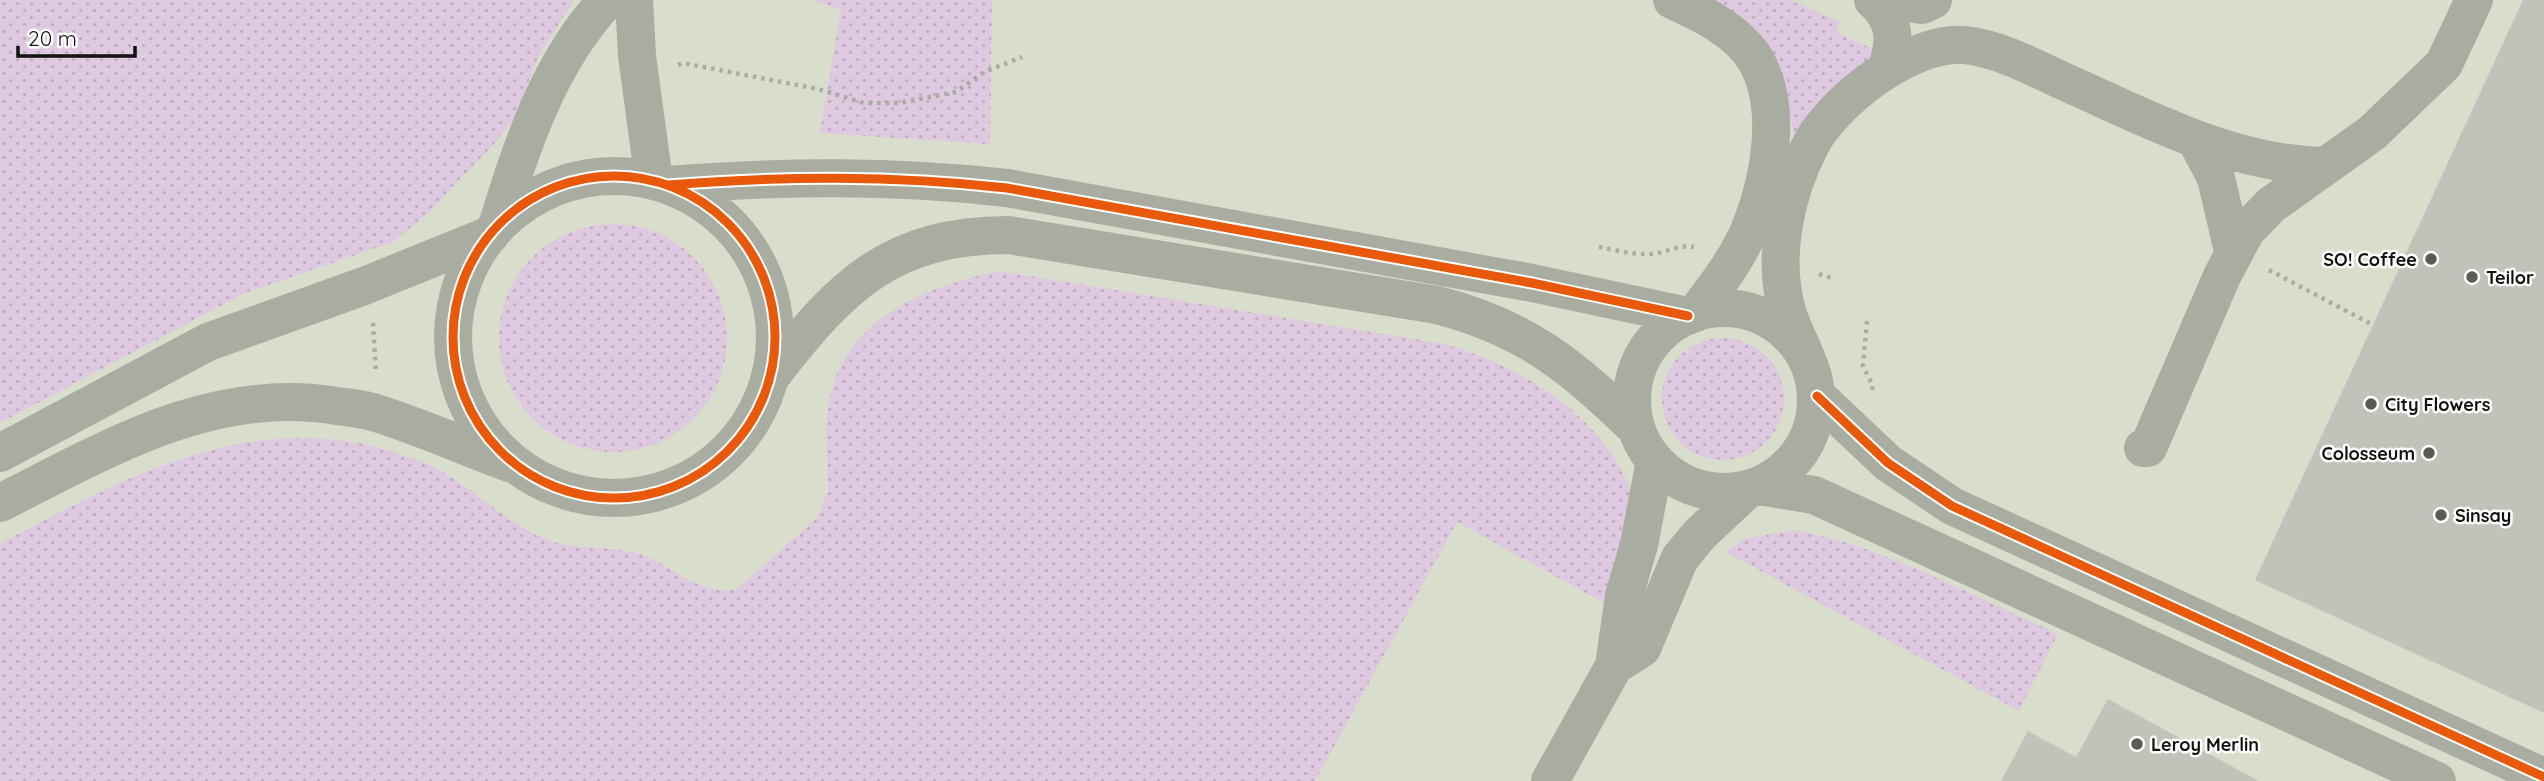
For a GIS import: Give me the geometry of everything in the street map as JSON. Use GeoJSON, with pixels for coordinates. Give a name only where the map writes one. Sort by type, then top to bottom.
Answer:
{"type":"FeatureCollection","features":[{"type":"Feature","properties":{"kind":"street"},"geometry":{"type":"LineString","coordinates":[[517,467],[481,426],[465,398],[454,356],[454,313],[464,282],[493,231],[522,145],[555,73],[595,13],[607,0]]}},
{"type":"Feature","properties":{"kind":"street"},"geometry":{"type":"LineString","coordinates":[[634,0],[641,83],[661,183]]}},
{"type":"Feature","properties":{"kind":"street"},"geometry":{"type":"LineString","coordinates":[[1636,428],[1632,401],[1636,374],[1647,350],[1665,330],[1692,314],[1751,228],[1764,184],[1771,120],[1767,96],[1754,57],[1695,10],[1672,0]]}},
{"type":"Feature","properties":{"kind":"street"},"geometry":{"type":"LineString","coordinates":[[1873,0],[1885,10],[1893,27],[1893,48],[1887,71]]}},
{"type":"Feature","properties":{"kind":"street"},"geometry":{"type":"LineString","coordinates":[[1886,0],[1922,5],[1933,0]]}},
{"type":"Feature","properties":{"kind":"street"},"geometry":{"type":"LineString","coordinates":[[2143,448],[2148,447],[2233,251],[2257,218],[2372,133],[2444,64],[2474,0]]}},
{"type":"Feature","properties":{"kind":"street"},"geometry":{"type":"LineString","coordinates":[[1614,666],[1642,648],[1680,558],[1700,534],[1753,488],[1783,472],[1802,450],[1814,425],[1812,378],[1787,311],[1782,264],[1783,233],[1793,184],[1815,137],[1829,119],[1846,101],[1887,71],[1934,48],[1965,45],[1984,49],[2196,140],[2279,163],[2324,166]]}},
{"type":"Feature","properties":{"kind":"street"},"geometry":{"type":"LineString","coordinates":[[2196,140],[2216,178],[2233,251]]}},
{"type":"Feature","properties":{"kind":"street"},"geometry":{"type":"LineString","coordinates":[[0,453],[208,342],[364,286],[493,231],[523,204],[553,188],[586,178],[620,176],[661,183],[824,176],[928,179],[1007,188],[1692,314],[1740,309],[1761,316],[1796,342],[1812,378],[1888,463],[1952,506],[2544,777]]}},
{"type":"Feature","properties":{"kind":"street"},"geometry":{"type":"LineString","coordinates":[[661,183],[710,207],[744,240],[767,281],[776,328],[772,375]]}},
{"type":"Feature","properties":{"kind":"street"},"geometry":{"type":"LineString","coordinates":[[0,503],[139,435],[212,410],[264,401],[307,401],[377,413],[517,467],[564,491],[617,499],[670,489],[716,463],[752,423],[772,375],[817,317],[846,288],[880,265],[925,246],[969,235],[1009,235],[1437,305],[1473,314],[1512,330],[1545,349],[1579,374],[1636,428],[1655,461],[1675,478],[1698,489],[1723,493],[1753,488],[1814,495],[2437,781]]}},
{"type":"Feature","properties":{"kind":"street"},"geometry":{"type":"LineString","coordinates":[[1550,781],[1614,666],[1624,596],[1639,545],[1655,461]]}},
{"type":"Feature","properties":{"kind":"path"},"geometry":{"type":"LineString","coordinates":[[641,83],[683,63],[818,89],[864,103],[899,103],[956,92],[984,72],[1023,57]]}},
{"type":"Feature","properties":{"kind":"path"},"geometry":{"type":"LineString","coordinates":[[1599,247],[1647,254],[1667,253],[1684,245],[1734,256]]}},
{"type":"Feature","properties":{"kind":"path"},"geometry":{"type":"LineString","coordinates":[[2233,251],[2373,325]]}},
{"type":"Feature","properties":{"kind":"path"},"geometry":{"type":"LineString","coordinates":[[364,286],[376,337],[377,413]]}},
{"type":"Feature","properties":{"kind":"shaded area"},"geometry":{"type":"Polygon","coordinates":[[[0,0],[574,0],[538,57],[515,118],[428,213],[393,242],[245,293],[0,423],[0,0]]]}},
{"type":"Feature","properties":{"kind":"shaded area"},"geometry":{"type":"Polygon","coordinates":[[[574,0],[2544,0],[2544,781],[0,781],[0,423],[245,293],[393,242],[515,118],[538,57],[574,0]]]}},
{"type":"Feature","properties":{"kind":"shaded area"},"geometry":{"type":"Polygon","coordinates":[[[811,0],[992,0],[990,144],[820,133],[841,10],[811,0]]]}},
{"type":"Feature","properties":{"kind":"shaded area"},"geometry":{"type":"Polygon","coordinates":[[[1701,0],[1790,0],[1840,22],[1836,32],[1875,50],[1877,59],[1795,142],[1780,76],[1766,43],[1745,20],[1701,0]]]}},
{"type":"Feature","properties":{"kind":"shaded area"},"geometry":{"type":"Polygon","coordinates":[[[624,224],[646,228],[667,237],[686,249],[702,265],[723,305],[727,338],[719,382],[702,411],[686,427],[646,448],[602,452],[580,448],[559,439],[540,427],[524,411],[503,371],[499,327],[503,305],[512,284],[524,265],[540,249],[580,228],[624,224]]]}},
{"type":"Feature","properties":{"kind":"shaded area"},"geometry":{"type":"Polygon","coordinates":[[[1000,271],[1444,344],[1470,352],[1522,376],[1546,390],[1589,426],[1607,447],[1630,488],[1634,502],[1633,516],[1606,604],[1457,522],[1315,781],[0,781],[0,544],[51,517],[154,469],[207,451],[261,441],[315,438],[371,446],[429,465],[458,482],[514,523],[556,543],[628,551],[652,559],[694,583],[720,590],[736,590],[817,518],[828,491],[827,429],[831,393],[841,366],[856,343],[874,324],[921,295],[973,277],[1000,271]]]}},
{"type":"Feature","properties":{"kind":"shaded area"},"geometry":{"type":"Polygon","coordinates":[[[1723,338],[1747,342],[1766,356],[1780,375],[1784,399],[1780,423],[1766,442],[1747,456],[1723,460],[1699,456],[1680,442],[1666,423],[1662,399],[1666,375],[1680,356],[1699,342],[1723,338]]]}},
{"type":"Feature","properties":{"kind":"shaded area"},"geometry":{"type":"Polygon","coordinates":[[[1793,530],[1825,537],[1893,559],[2058,634],[2019,711],[1726,552],[1744,539],[1793,530]]]}},
{"type":"Feature","properties":{"kind":"building","name":"Colosseum"},"geometry":{"type":"Polygon","coordinates":[[[2523,0],[2544,0],[2544,713],[2255,580],[2523,0]]]}},
{"type":"Feature","properties":{"kind":"building","name":"Leroy Merlin"},"geometry":{"type":"Polygon","coordinates":[[[2108,699],[2259,781],[2001,781],[2028,731],[2076,757],[2108,699]]]}},
{"type":"Feature","properties":{"kind":"cycle path"},"geometry":{"type":"LineString","coordinates":[[614,176],[661,183],[690,195],[728,223],[756,261],[768,290],[775,337],[768,384],[756,413],[728,451],[690,479],[661,491],[614,498],[567,491],[538,479],[500,451],[472,413],[460,384],[453,337],[460,290],[472,261],[500,223],[538,195],[567,183],[614,176]]}},
{"type":"Feature","properties":{"kind":"cycle path"},"geometry":{"type":"LineString","coordinates":[[668,185],[838,178],[1007,188],[1532,283],[1688,316]]}},
{"type":"Feature","properties":{"kind":"cycle path"},"geometry":{"type":"LineString","coordinates":[[1817,396],[1888,463],[1952,506],[2544,777]]}},
{"type":"Feature","properties":{"kind":"place","name":"SO! Coffee"},"geometry":{"type":"Point","coordinates":[2431,259]}},
{"type":"Feature","properties":{"kind":"place","name":"Teilor"},"geometry":{"type":"Point","coordinates":[2472,277]}},
{"type":"Feature","properties":{"kind":"place","name":"City Flowers"},"geometry":{"type":"Point","coordinates":[2371,404]}},
{"type":"Feature","properties":{"kind":"place","name":"Colosseum"},"geometry":{"type":"Point","coordinates":[2429,453]}},
{"type":"Feature","properties":{"kind":"place","name":"Sinsay"},"geometry":{"type":"Point","coordinates":[2441,515]}},
{"type":"Feature","properties":{"kind":"place","name":"Leroy Merlin"},"geometry":{"type":"Point","coordinates":[2137,744]}}]}
